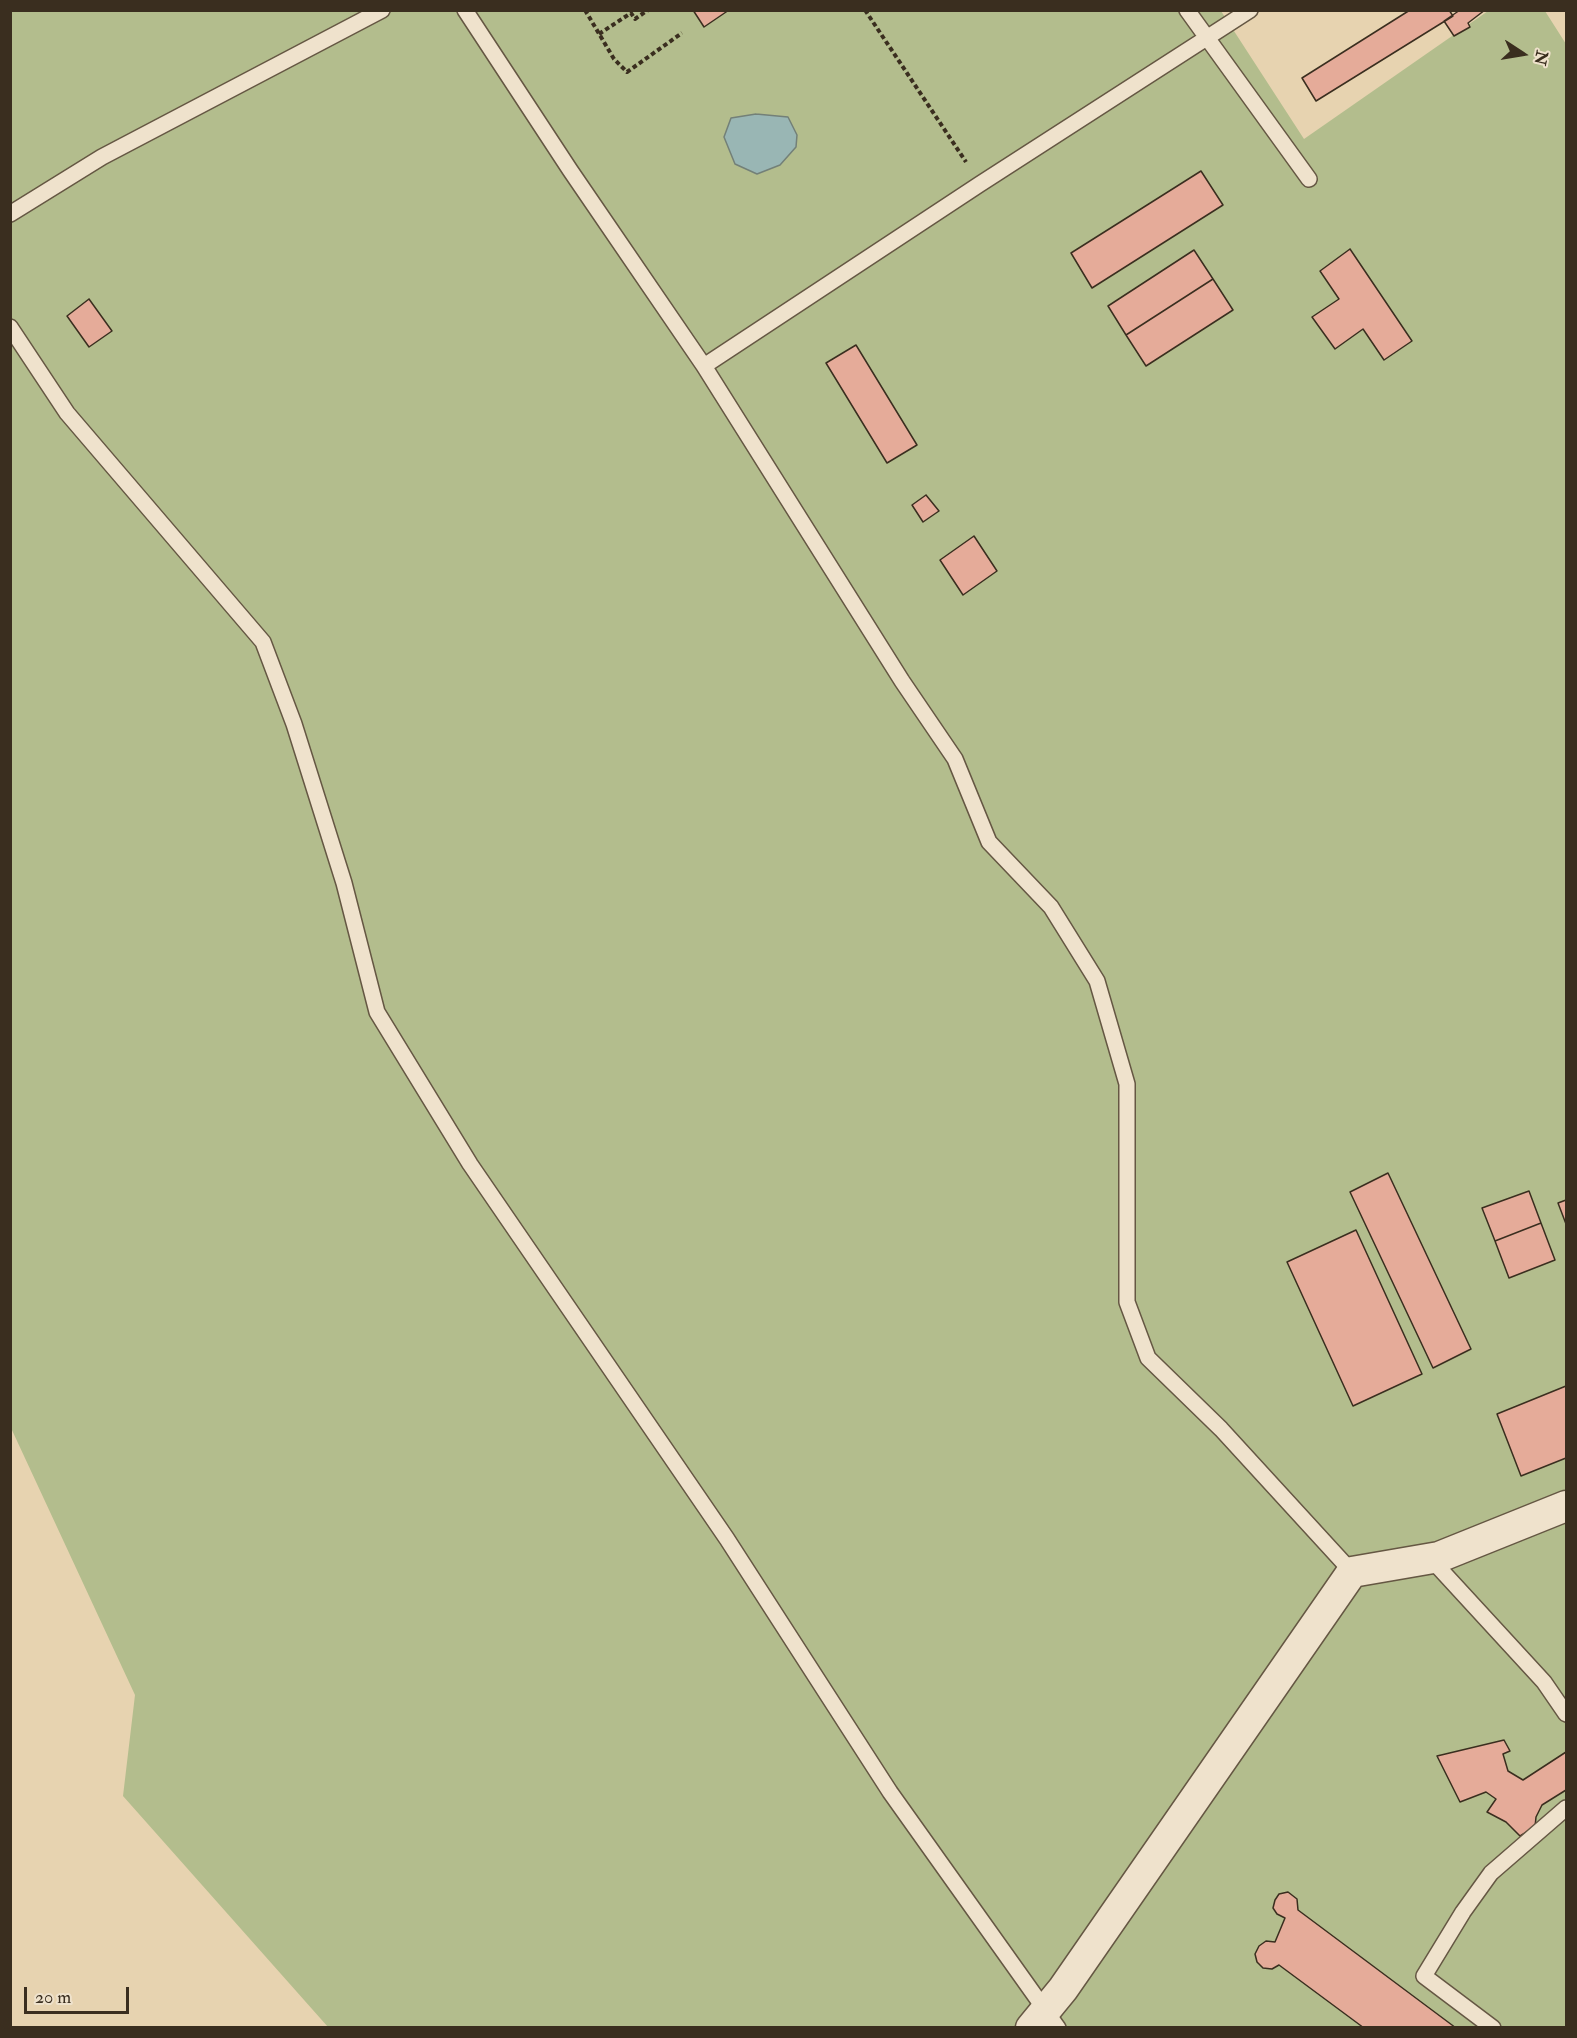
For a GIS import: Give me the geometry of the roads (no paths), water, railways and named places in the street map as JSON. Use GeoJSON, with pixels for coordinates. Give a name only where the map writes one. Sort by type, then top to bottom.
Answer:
{"type":"FeatureCollection","features":[{"type":"Feature","properties":{"kind":"street"},"geometry":{"type":"LineString","coordinates":[[1045,2021],[1063,1989],[1352,1572],[1430,1558],[1566,1506]]}},
{"type":"Feature","properties":{"kind":"lane"},"geometry":{"type":"LineString","coordinates":[[10,214],[102,158],[382,10]]}},
{"type":"Feature","properties":{"kind":"lane"},"geometry":{"type":"LineString","coordinates":[[465,10],[704,366],[902,681],[955,759],[989,842],[1051,907],[1097,981],[1127,1084],[1127,1302],[1148,1358],[1221,1429],[1352,1572]]}},
{"type":"Feature","properties":{"kind":"lane"},"geometry":{"type":"LineString","coordinates":[[1187,10],[1309,179]]}},
{"type":"Feature","properties":{"kind":"lane"},"geometry":{"type":"LineString","coordinates":[[704,366],[1250,10]]}},
{"type":"Feature","properties":{"kind":"lane"},"geometry":{"type":"LineString","coordinates":[[10,327],[67,413],[264,642],[294,724],[344,883],[376,1012],[470,1164],[727,1539],[890,1792],[1045,2021]]}},
{"type":"Feature","properties":{"kind":"lane"},"geometry":{"type":"LineString","coordinates":[[1430,1558],[1544,1682],[1566,1714]]}},
{"type":"Feature","properties":{"kind":"lane"},"geometry":{"type":"LineString","coordinates":[[1493,2028],[1424,1976],[1463,1912],[1491,1874],[1566,1808]]}},
{"type":"Feature","properties":{"kind":"water"},"geometry":{"type":"Polygon","coordinates":[[[756,114],[788,117],[797,135],[796,147],[780,165],[757,174],[735,164],[724,137],[731,118],[756,114]]]}}]}
